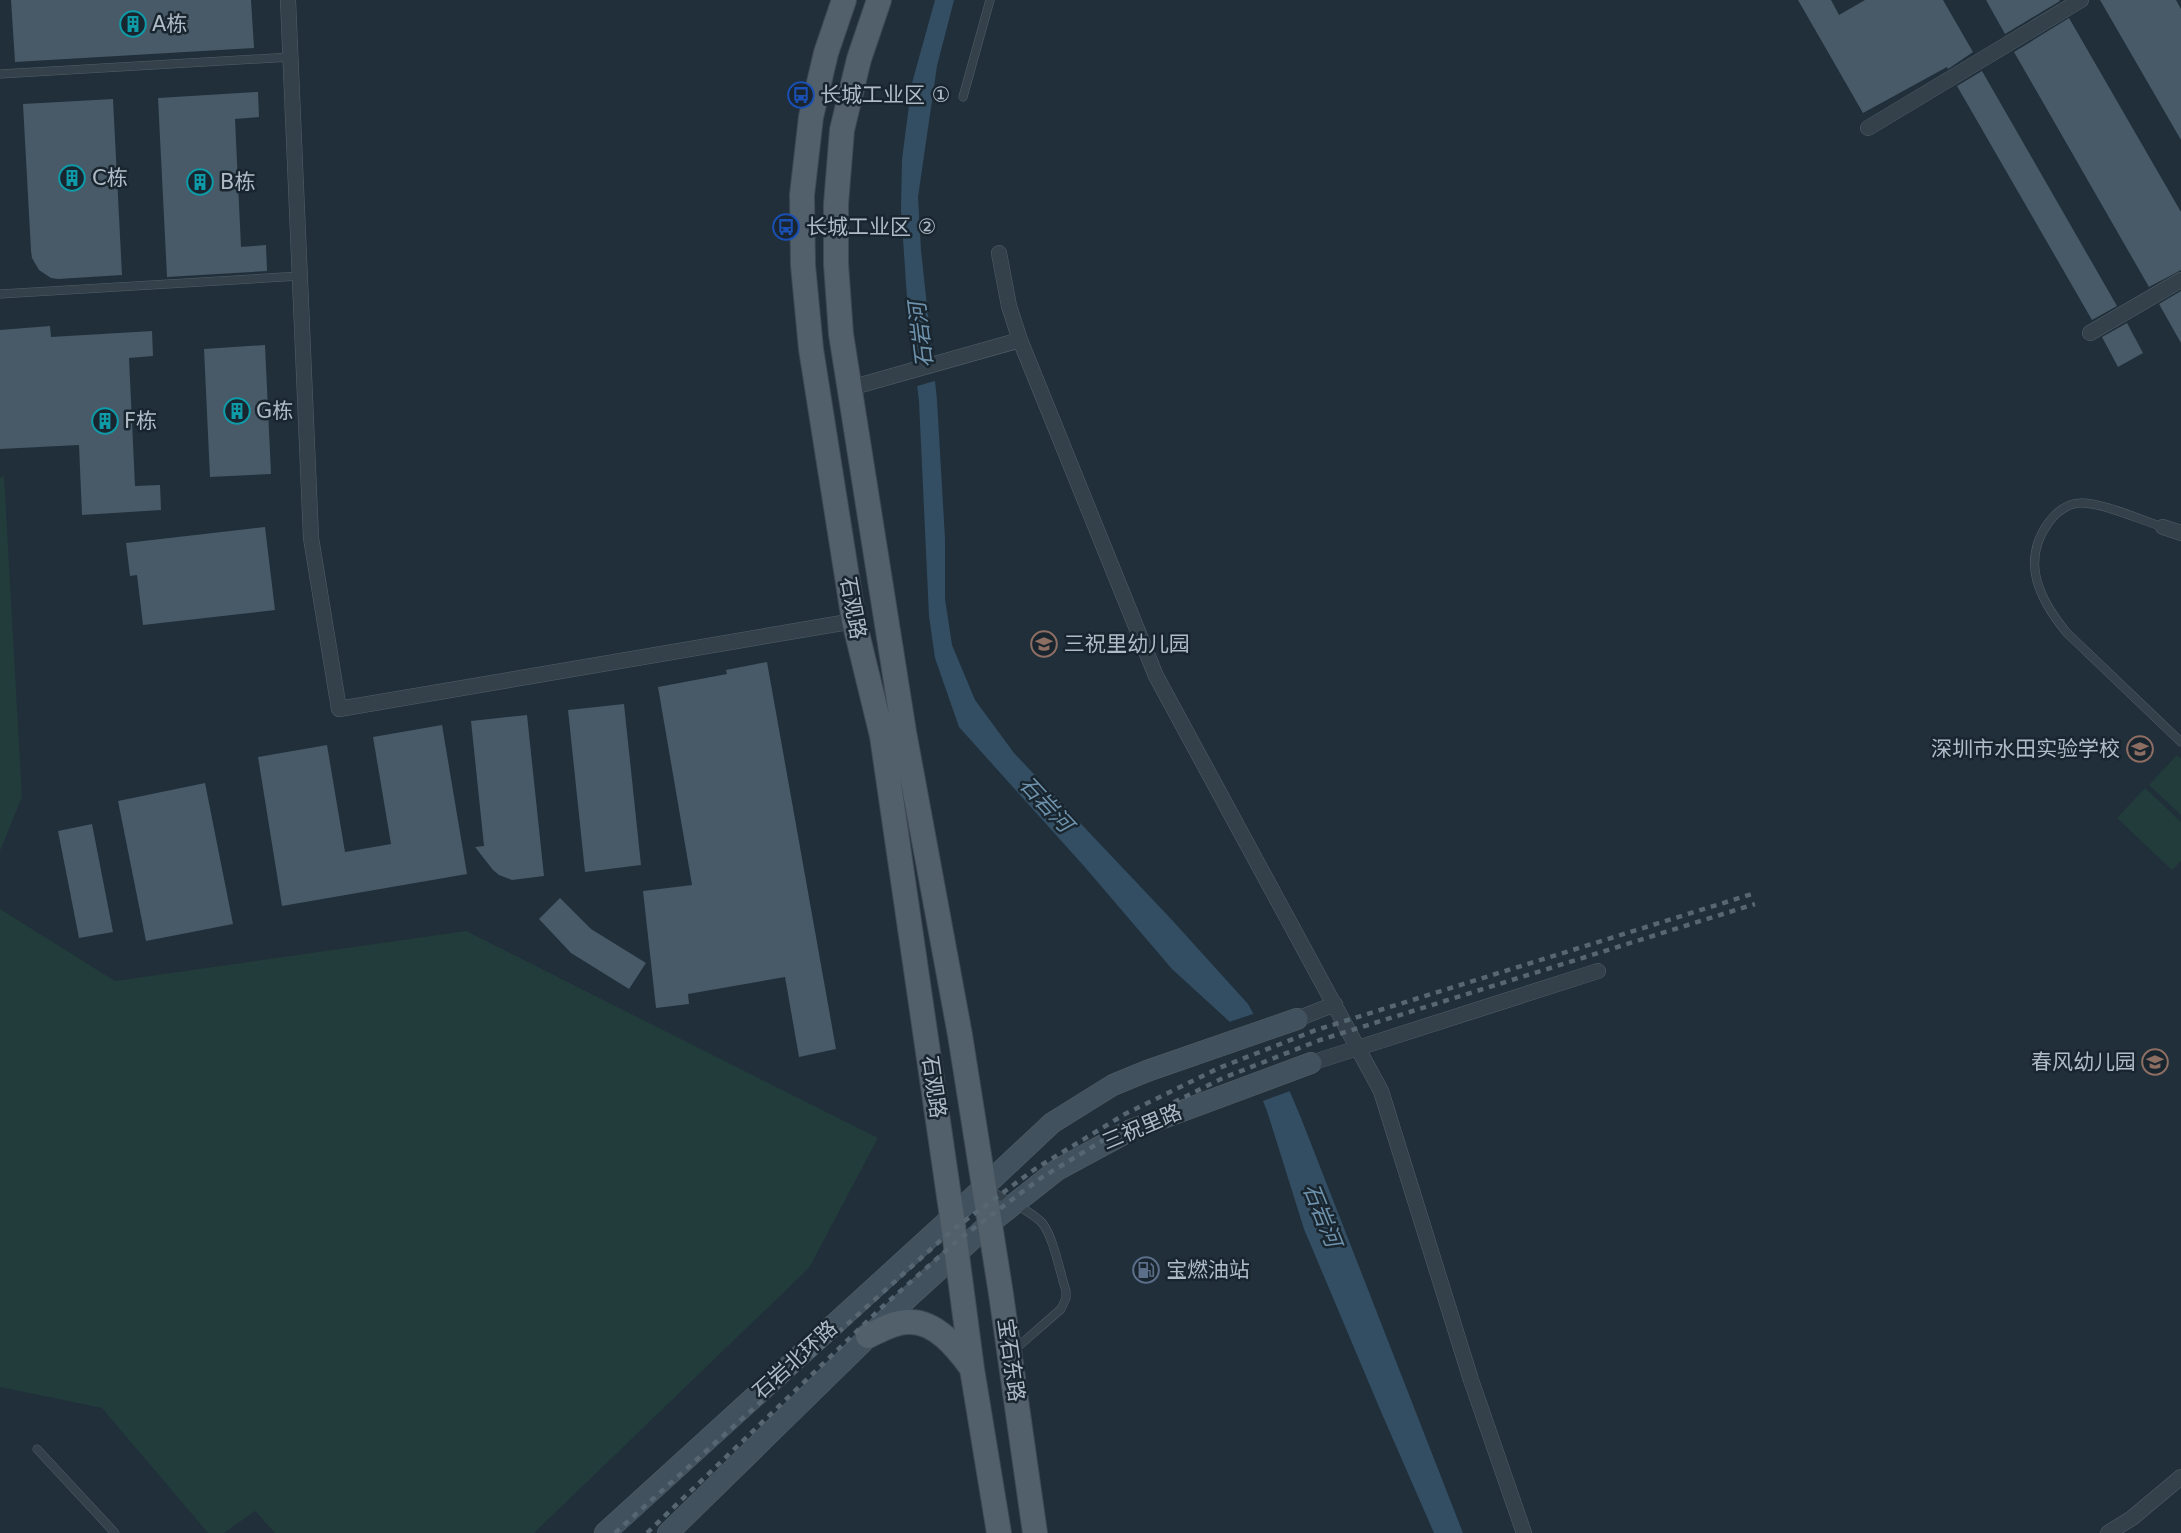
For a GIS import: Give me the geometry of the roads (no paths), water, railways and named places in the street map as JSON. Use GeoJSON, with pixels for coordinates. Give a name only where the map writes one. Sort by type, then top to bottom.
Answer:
{"type":"FeatureCollection","features":[{"type":"Feature","properties":{"kind":"main road","name":"石观路"},"geometry":{"type":"LineString","coordinates":[[843,0],[826,53],[811,117],[802,195],[803,265],[812,349],[854,621],[882,736],[952,1217]]}},
{"type":"Feature","properties":{"kind":"main road","name":"石观路"},"geometry":{"type":"LineString","coordinates":[[879,0],[859,59],[842,130],[836,204],[836,264],[840,322],[903,732],[960,1035],[984,1187]]}},
{"type":"Feature","properties":{"kind":"main road"},"geometry":{"type":"LineString","coordinates":[[984,1187],[1052,1123],[1113,1085],[1288,1022]]}},
{"type":"Feature","properties":{"kind":"main road","name":"三祝里路"},"geometry":{"type":"LineString","coordinates":[[990,1223],[1057,1170],[1096,1147],[1131,1130],[1304,1065]]}},
{"type":"Feature","properties":{"kind":"main road","name":"石岩北环路"},"geometry":{"type":"LineString","coordinates":[[606,1533],[984,1187]]}},
{"type":"Feature","properties":{"kind":"main road","name":"宝石东路"},"geometry":{"type":"LineString","coordinates":[[984,1187],[1035,1533]]}},
{"type":"Feature","properties":{"kind":"main road","name":"宝石东路"},"geometry":{"type":"LineString","coordinates":[[952,1217],[972,1370],[999,1533]]}},
{"type":"Feature","properties":{"kind":"main road","name":"石岩北环路"},"geometry":{"type":"LineString","coordinates":[[668,1533],[868,1336],[990,1223]]}},
{"type":"Feature","properties":{"kind":"main road"},"geometry":{"type":"LineString","coordinates":[[868,1336],[897,1323],[911,1321],[925,1325],[937,1331],[955,1346],[972,1370]]}},
{"type":"Feature","properties":{"kind":"street"},"geometry":{"type":"LineString","coordinates":[[288,0],[311,538],[339,709],[854,621]]}},
{"type":"Feature","properties":{"kind":"street"},"geometry":{"type":"LineString","coordinates":[[1868,128],[2080,0]]}},
{"type":"Feature","properties":{"kind":"street"},"geometry":{"type":"LineString","coordinates":[[999,254],[1009,306],[1020,340],[1156,676],[1381,1091],[1471,1380],[1524,1533]]}},
{"type":"Feature","properties":{"kind":"street"},"geometry":{"type":"LineString","coordinates":[[2091,333],[2181,280]]}},
{"type":"Feature","properties":{"kind":"street"},"geometry":{"type":"LineString","coordinates":[[850,388],[1020,340]]}},
{"type":"Feature","properties":{"kind":"street"},"geometry":{"type":"LineString","coordinates":[[2163,527],[2181,533]]}},
{"type":"Feature","properties":{"kind":"street"},"geometry":{"type":"LineString","coordinates":[[1304,1065],[1598,971]]}},
{"type":"Feature","properties":{"kind":"street"},"geometry":{"type":"LineString","coordinates":[[1288,1022],[1335,1005]]}},
{"type":"Feature","properties":{"kind":"street"},"geometry":{"type":"LineString","coordinates":[[2108,1533],[2132,1518],[2181,1477]]}},
{"type":"Feature","properties":{"kind":"lane"},"geometry":{"type":"LineString","coordinates":[[963,97],[990,0]]}},
{"type":"Feature","properties":{"kind":"lane"},"geometry":{"type":"LineString","coordinates":[[0,74],[291,57]]}},
{"type":"Feature","properties":{"kind":"lane"},"geometry":{"type":"LineString","coordinates":[[0,294],[300,276]]}},
{"type":"Feature","properties":{"kind":"lane"},"geometry":{"type":"LineString","coordinates":[[2163,527],[2097,505],[2078,503],[2052,517],[2041,532],[2035,552],[2035,576],[2041,594],[2067,633],[2181,742]]}},
{"type":"Feature","properties":{"kind":"lane"},"geometry":{"type":"LineString","coordinates":[[984,1187],[1036,1218],[1043,1225],[1048,1234],[1066,1298],[1061,1309],[1010,1354]]}},
{"type":"Feature","properties":{"kind":"lane"},"geometry":{"type":"LineString","coordinates":[[37,1449],[115,1533]]}},
{"type":"Feature","properties":{"kind":"water","name":"石岩河"},"geometry":{"type":"Polygon","coordinates":[[[935,0],[954,0],[937,66],[918,197],[921,250],[937,400],[945,539],[945,599],[952,645],[975,700],[1014,753],[1248,1004],[1268,1040],[1301,1118],[1463,1533],[1434,1533],[1304,1229],[1267,1111],[1231,1023],[1172,969],[1083,865],[959,727],[935,658],[929,616],[919,401],[908,312],[901,210],[902,159],[912,83],[935,0]]]}},
{"type":"Feature","properties":{"kind":"railway"},"geometry":{"type":"LineString","coordinates":[[615,1533],[951,1231],[1035,1169],[1125,1114],[1219,1068],[1316,1030],[1752,894]]}},
{"type":"Feature","properties":{"kind":"railway"},"geometry":{"type":"LineString","coordinates":[[647,1533],[880,1309],[958,1240],[1041,1178],[1130,1124],[1223,1078],[1320,1040],[1755,904]]}},
{"type":"Feature","properties":{"kind":"place","name":"A栋"},"geometry":{"type":"Point","coordinates":[133,24]}},
{"type":"Feature","properties":{"kind":"place","name":"长城工业区 ①"},"geometry":{"type":"Point","coordinates":[801,95]}},
{"type":"Feature","properties":{"kind":"place","name":"C栋"},"geometry":{"type":"Point","coordinates":[72,178]}},
{"type":"Feature","properties":{"kind":"place","name":"B栋"},"geometry":{"type":"Point","coordinates":[200,182]}},
{"type":"Feature","properties":{"kind":"place","name":"长城工业区 ②"},"geometry":{"type":"Point","coordinates":[786,227]}},
{"type":"Feature","properties":{"kind":"place","name":"G栋"},"geometry":{"type":"Point","coordinates":[237,411]}},
{"type":"Feature","properties":{"kind":"place","name":"F栋"},"geometry":{"type":"Point","coordinates":[105,421]}},
{"type":"Feature","properties":{"kind":"place","name":"三祝里幼儿园"},"geometry":{"type":"Point","coordinates":[1044,644]}},
{"type":"Feature","properties":{"kind":"place","name":"深圳市水田实验学校"},"geometry":{"type":"Point","coordinates":[2140,749]}},
{"type":"Feature","properties":{"kind":"place","name":"春风幼儿园"},"geometry":{"type":"Point","coordinates":[2155,1062]}},
{"type":"Feature","properties":{"kind":"place","name":"宝燃油站"},"geometry":{"type":"Point","coordinates":[1146,1270]}}]}
